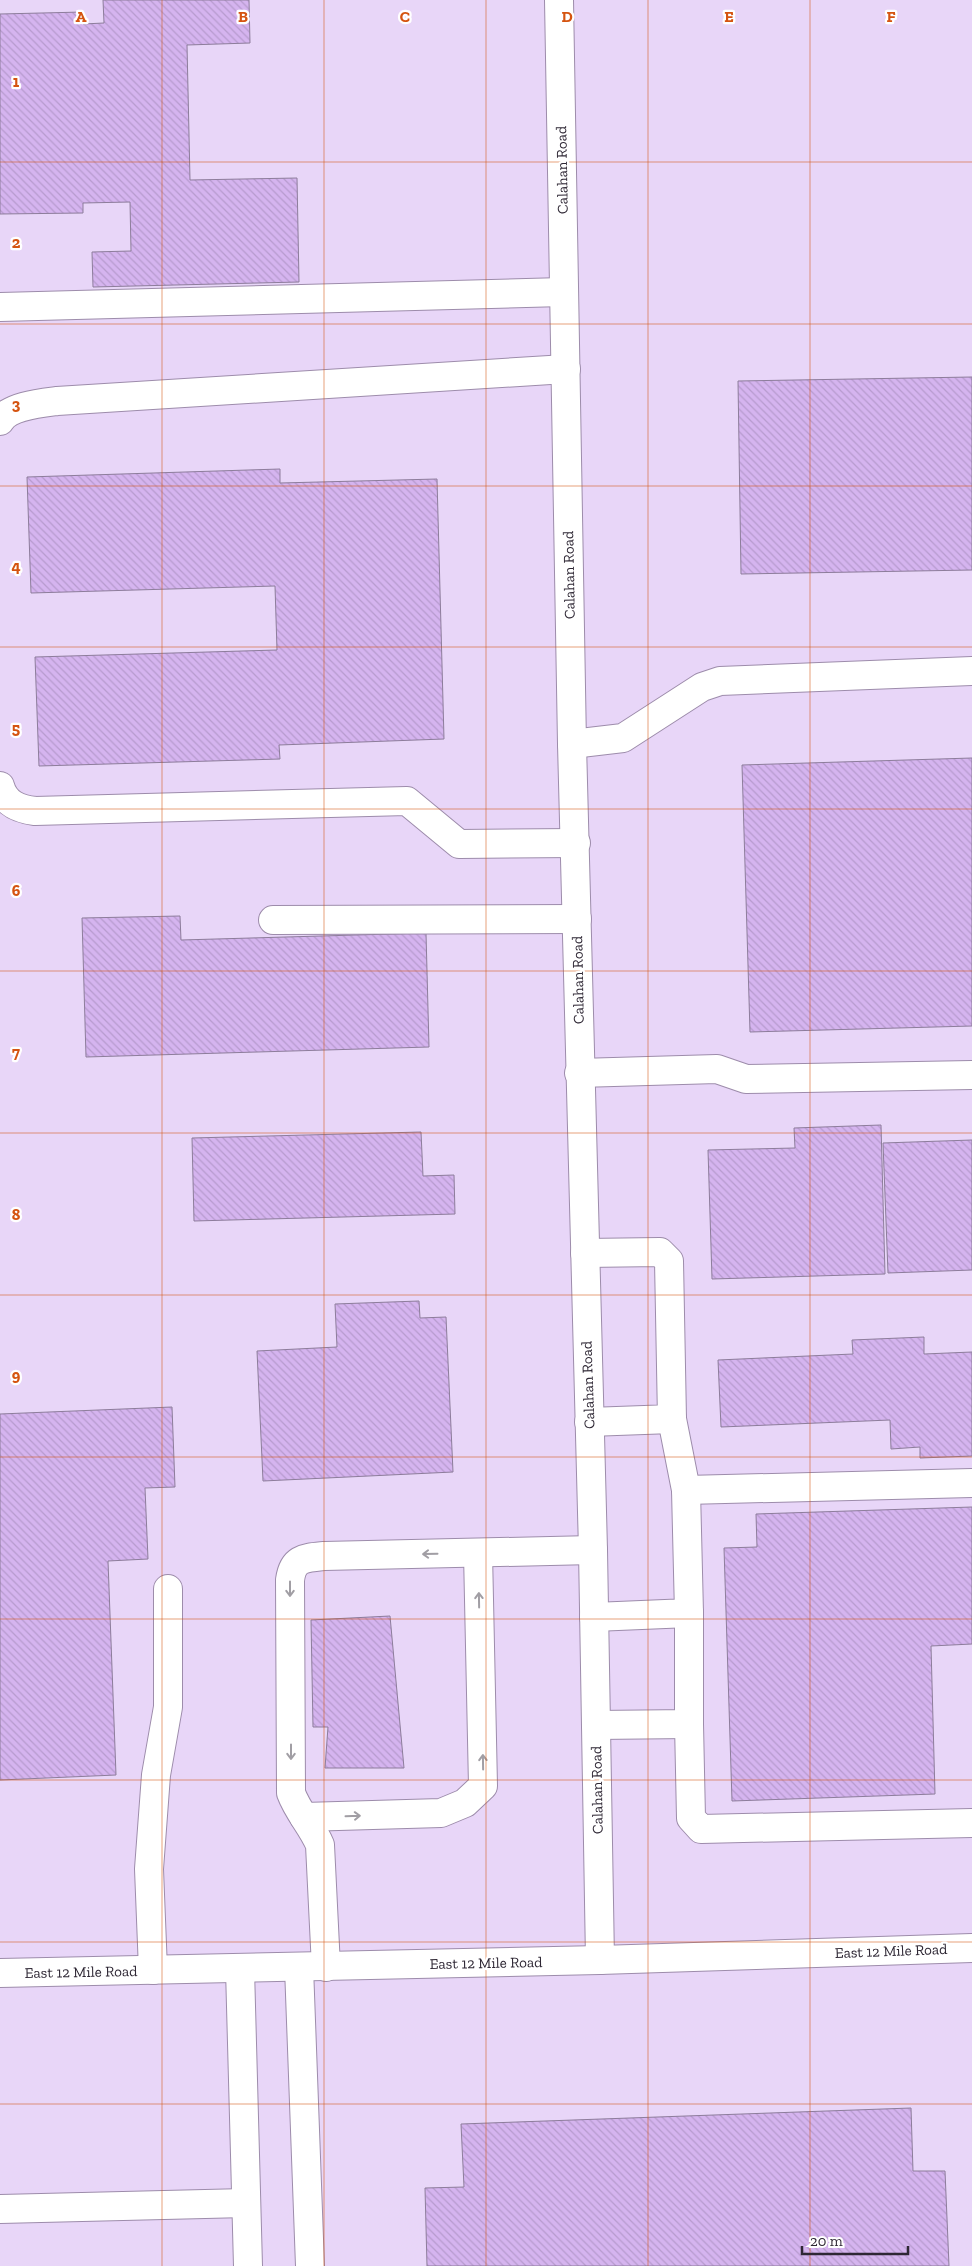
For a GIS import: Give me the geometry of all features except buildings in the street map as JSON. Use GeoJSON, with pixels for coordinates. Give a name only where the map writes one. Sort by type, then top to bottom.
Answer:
{"type":"FeatureCollection","features":[{"type":"Feature","properties":{"kind":"street","name":"Calahan Road"},"geometry":{"type":"LineString","coordinates":[[559,0],[572,744],[593,1550],[600,1960]]}},
{"type":"Feature","properties":{"kind":"street"},"geometry":{"type":"LineString","coordinates":[[0,307],[563,292]]}},
{"type":"Feature","properties":{"kind":"street"},"geometry":{"type":"LineString","coordinates":[[0,421],[22,407],[57,400],[566,369]]}},
{"type":"Feature","properties":{"kind":"street"},"geometry":{"type":"LineString","coordinates":[[572,744],[623,738],[702,686],[720,681],[972,672]]}},
{"type":"Feature","properties":{"kind":"street"},"geometry":{"type":"LineString","coordinates":[[0,786],[8,802],[20,809],[35,811],[407,801],[459,844],[576,843]]}},
{"type":"Feature","properties":{"kind":"street"},"geometry":{"type":"LineString","coordinates":[[273,920],[577,918]]}},
{"type":"Feature","properties":{"kind":"street"},"geometry":{"type":"LineString","coordinates":[[580,1073],[717,1069],[746,1079],[972,1075]]}},
{"type":"Feature","properties":{"kind":"street"},"geometry":{"type":"LineString","coordinates":[[585,1253],[660,1252],[669,1261],[672,1420],[686,1490],[691,1818],[701,1829],[972,1823]]}},
{"type":"Feature","properties":{"kind":"street"},"geometry":{"type":"LineString","coordinates":[[590,1422],[672,1420]]}},
{"type":"Feature","properties":{"kind":"street"},"geometry":{"type":"LineString","coordinates":[[686,1490],[972,1483]]}},
{"type":"Feature","properties":{"kind":"street"},"geometry":{"type":"LineString","coordinates":[[326,1967],[320,1845],[314,1830],[296,1806],[291,1793],[291,1570],[297,1562],[305,1558],[324,1556],[593,1550]]}},
{"type":"Feature","properties":{"kind":"street"},"geometry":{"type":"LineString","coordinates":[[304,1817],[441,1813],[465,1803],[484,1786],[478,1553]]}},
{"type":"Feature","properties":{"kind":"street"},"geometry":{"type":"LineString","coordinates":[[153,1970],[149,1869],[156,1775],[168,1707],[168,1589]]}},
{"type":"Feature","properties":{"kind":"street"},"geometry":{"type":"LineString","coordinates":[[594,1617],[689,1613]]}},
{"type":"Feature","properties":{"kind":"street"},"geometry":{"type":"LineString","coordinates":[[596,1725],[689,1724]]}},
{"type":"Feature","properties":{"kind":"street","name":"East 12 Mile Road"},"geometry":{"type":"LineString","coordinates":[[0,1974],[600,1960],[972,1948]]}},
{"type":"Feature","properties":{"kind":"street"},"geometry":{"type":"LineString","coordinates":[[299,1967],[310,2266]]}},
{"type":"Feature","properties":{"kind":"street"},"geometry":{"type":"LineString","coordinates":[[240,1969],[248,2266]]}},
{"type":"Feature","properties":{"kind":"street"},"geometry":{"type":"LineString","coordinates":[[0,2209],[246,2204]]}}]}
